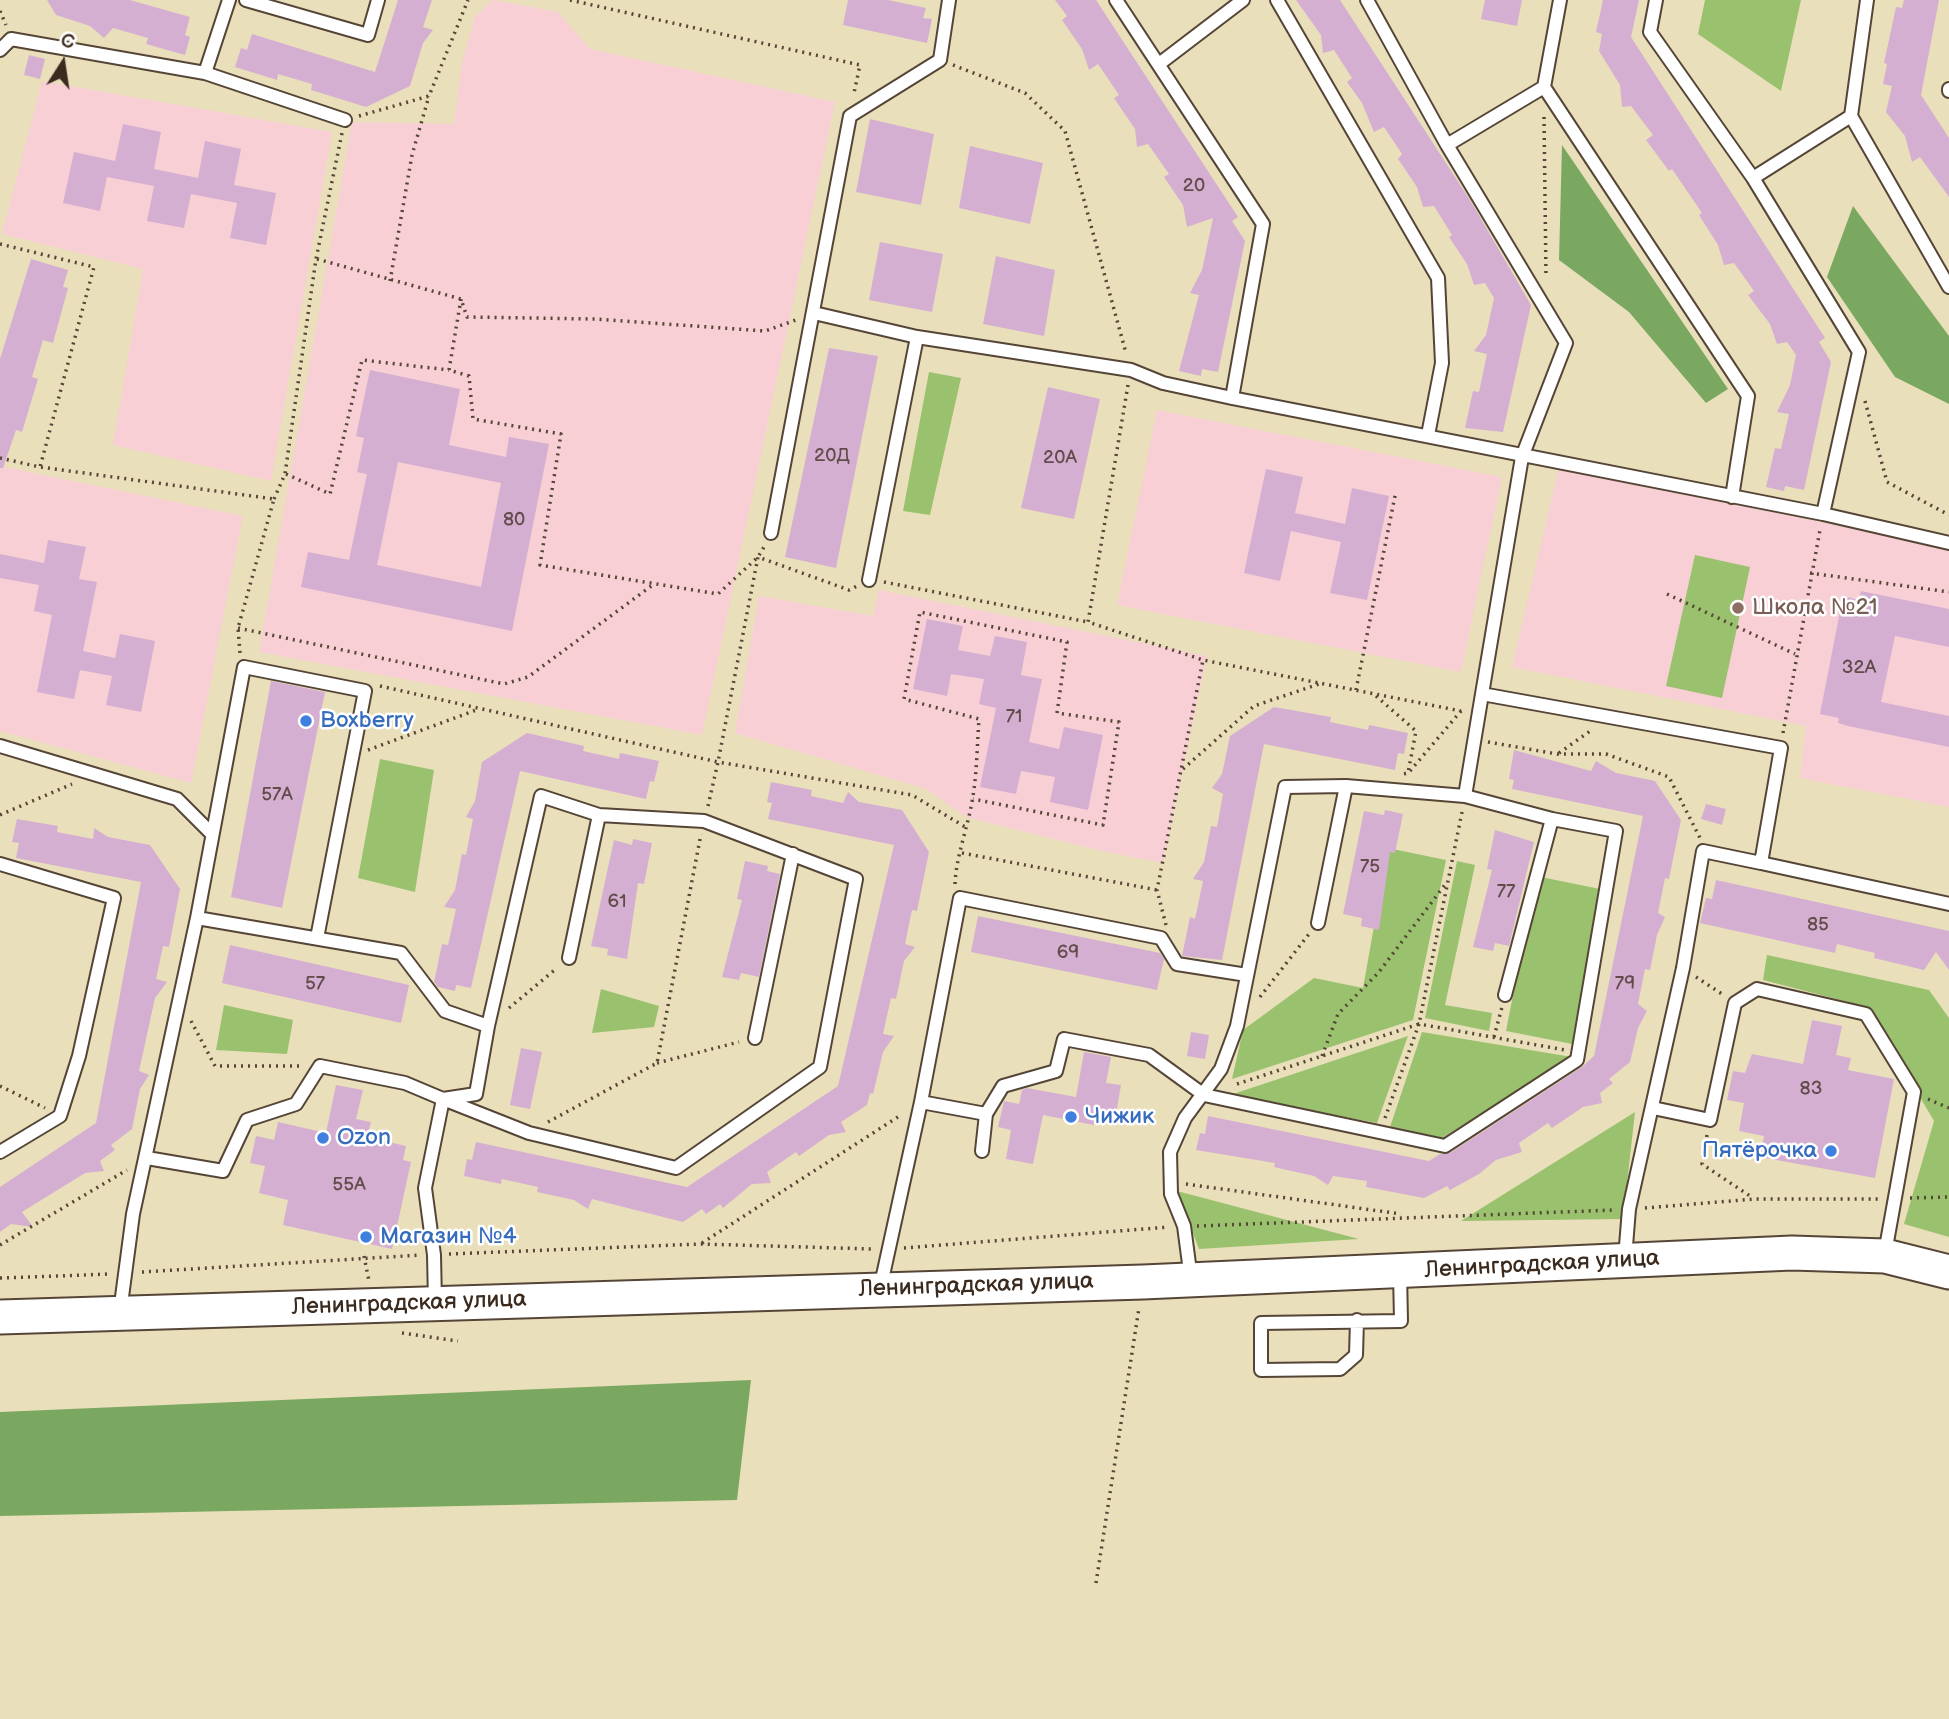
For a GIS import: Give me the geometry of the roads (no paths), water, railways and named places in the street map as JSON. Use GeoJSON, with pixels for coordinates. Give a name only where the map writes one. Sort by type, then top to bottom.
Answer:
{"type":"FeatureCollection","features":[{"type":"Feature","properties":{"kind":"street","name":"Ленинградская улица"},"geometry":{"type":"LineString","coordinates":[[0,1317],[1143,1282],[1792,1253],[1885,1256],[1949,1272]]}},
{"type":"Feature","properties":{"kind":"lane"},"geometry":{"type":"LineString","coordinates":[[205,73],[229,0]]}},
{"type":"Feature","properties":{"kind":"lane"},"geometry":{"type":"LineString","coordinates":[[246,0],[368,35],[378,0]]}},
{"type":"Feature","properties":{"kind":"lane"},"geometry":{"type":"LineString","coordinates":[[771,533],[850,116],[940,60],[949,0]]}},
{"type":"Feature","properties":{"kind":"lane"},"geometry":{"type":"LineString","coordinates":[[1116,0],[1263,224],[1232,398]]}},
{"type":"Feature","properties":{"kind":"lane"},"geometry":{"type":"LineString","coordinates":[[1159,64],[1243,0]]}},
{"type":"Feature","properties":{"kind":"lane"},"geometry":{"type":"LineString","coordinates":[[1276,0],[1438,278],[1441,363],[1428,435]]}},
{"type":"Feature","properties":{"kind":"lane"},"geometry":{"type":"LineString","coordinates":[[1367,0],[1447,145],[1566,343],[1522,457],[1465,796]]}},
{"type":"Feature","properties":{"kind":"lane"},"geometry":{"type":"LineString","coordinates":[[1560,0],[1544,88],[1748,396],[1732,497]]}},
{"type":"Feature","properties":{"kind":"lane"},"geometry":{"type":"LineString","coordinates":[[1656,0],[1650,32],[1753,178],[1859,352],[1823,514]]}},
{"type":"Feature","properties":{"kind":"lane"},"geometry":{"type":"LineString","coordinates":[[1867,0],[1850,116],[1949,286]]}},
{"type":"Feature","properties":{"kind":"lane"},"geometry":{"type":"LineString","coordinates":[[0,50],[11,39],[205,73],[345,120]]}},
{"type":"Feature","properties":{"kind":"lane"},"geometry":{"type":"LineString","coordinates":[[1447,145],[1544,88]]}},
{"type":"Feature","properties":{"kind":"lane"},"geometry":{"type":"LineString","coordinates":[[1753,178],[1850,116]]}},
{"type":"Feature","properties":{"kind":"lane"},"geometry":{"type":"LineString","coordinates":[[814,313],[917,337],[1131,370],[1163,383],[1232,398],[1823,514],[1949,543]]}},
{"type":"Feature","properties":{"kind":"lane"},"geometry":{"type":"LineString","coordinates":[[869,579],[917,337]]}},
{"type":"Feature","properties":{"kind":"lane"},"geometry":{"type":"LineString","coordinates":[[120,1314],[133,1214],[197,918],[244,667],[365,691],[317,937]]}},
{"type":"Feature","properties":{"kind":"lane"},"geometry":{"type":"LineString","coordinates":[[1482,694],[1781,748],[1761,863]]}},
{"type":"Feature","properties":{"kind":"lane"},"geometry":{"type":"LineString","coordinates":[[0,746],[177,799],[212,834]]}},
{"type":"Feature","properties":{"kind":"lane"},"geometry":{"type":"LineString","coordinates":[[1318,923],[1346,786]]}},
{"type":"Feature","properties":{"kind":"lane"},"geometry":{"type":"LineString","coordinates":[[982,1151],[986,1114],[1003,1086],[1056,1071],[1064,1039],[1149,1055],[1204,1095],[1445,1146],[1577,1060],[1616,831],[1552,819],[1465,796],[1346,786],[1285,787],[1237,1026],[1221,1069],[1204,1095],[1185,1118],[1170,1152],[1171,1194],[1184,1226],[1191,1279]]}},
{"type":"Feature","properties":{"kind":"lane"},"geometry":{"type":"LineString","coordinates":[[147,1158],[223,1171],[247,1120],[296,1104],[320,1066],[405,1083],[443,1099],[529,1133],[676,1168],[820,1067],[856,878],[704,821],[600,815],[541,796],[488,1026],[476,1094],[443,1099]]}},
{"type":"Feature","properties":{"kind":"lane"},"geometry":{"type":"LineString","coordinates":[[569,958],[600,815]]}},
{"type":"Feature","properties":{"kind":"lane"},"geometry":{"type":"LineString","coordinates":[[1505,995],[1552,819]]}},
{"type":"Feature","properties":{"kind":"lane"},"geometry":{"type":"LineString","coordinates":[[1625,1260],[1629,1209],[1683,968],[1703,851],[1949,904]]}},
{"type":"Feature","properties":{"kind":"lane"},"geometry":{"type":"LineString","coordinates":[[755,1038],[793,854]]}},
{"type":"Feature","properties":{"kind":"lane"},"geometry":{"type":"LineString","coordinates":[[0,864],[114,898],[79,1056],[60,1116],[0,1152]]}},
{"type":"Feature","properties":{"kind":"lane"},"geometry":{"type":"LineString","coordinates":[[880,1289],[886,1249],[921,1102],[960,898],[1161,938],[1177,964],[1247,975]]}},
{"type":"Feature","properties":{"kind":"lane"},"geometry":{"type":"LineString","coordinates":[[197,918],[401,953],[445,1011],[488,1026]]}},
{"type":"Feature","properties":{"kind":"lane"},"geometry":{"type":"LineString","coordinates":[[1653,1108],[1710,1119],[1735,1003],[1757,989],[1866,1014],[1914,1092],[1885,1256]]}},
{"type":"Feature","properties":{"kind":"lane"},"geometry":{"type":"LineString","coordinates":[[435,1303],[434,1255],[425,1188],[443,1099]]}},
{"type":"Feature","properties":{"kind":"lane"},"geometry":{"type":"LineString","coordinates":[[921,1102],[986,1114]]}},
{"type":"Feature","properties":{"kind":"lane"},"geometry":{"type":"LineString","coordinates":[[1357,1320],[1356,1355],[1340,1369],[1261,1370],[1261,1323],[1357,1320],[1401,1321],[1399,1272]]}},
{"type":"Feature","properties":{"kind":"place","name":"Школа №21"},"geometry":{"type":"Point","coordinates":[1738,608]}},
{"type":"Feature","properties":{"kind":"place","name":"Boxberry"},"geometry":{"type":"Point","coordinates":[306,721]}},
{"type":"Feature","properties":{"kind":"place","name":"Чижик"},"geometry":{"type":"Point","coordinates":[1071,1117]}},
{"type":"Feature","properties":{"kind":"place","name":"Ozon"},"geometry":{"type":"Point","coordinates":[323,1138]}},
{"type":"Feature","properties":{"kind":"place","name":"Пятёрочка"},"geometry":{"type":"Point","coordinates":[1831,1151]}},
{"type":"Feature","properties":{"kind":"place","name":"Магазин №4"},"geometry":{"type":"Point","coordinates":[366,1237]}}]}
